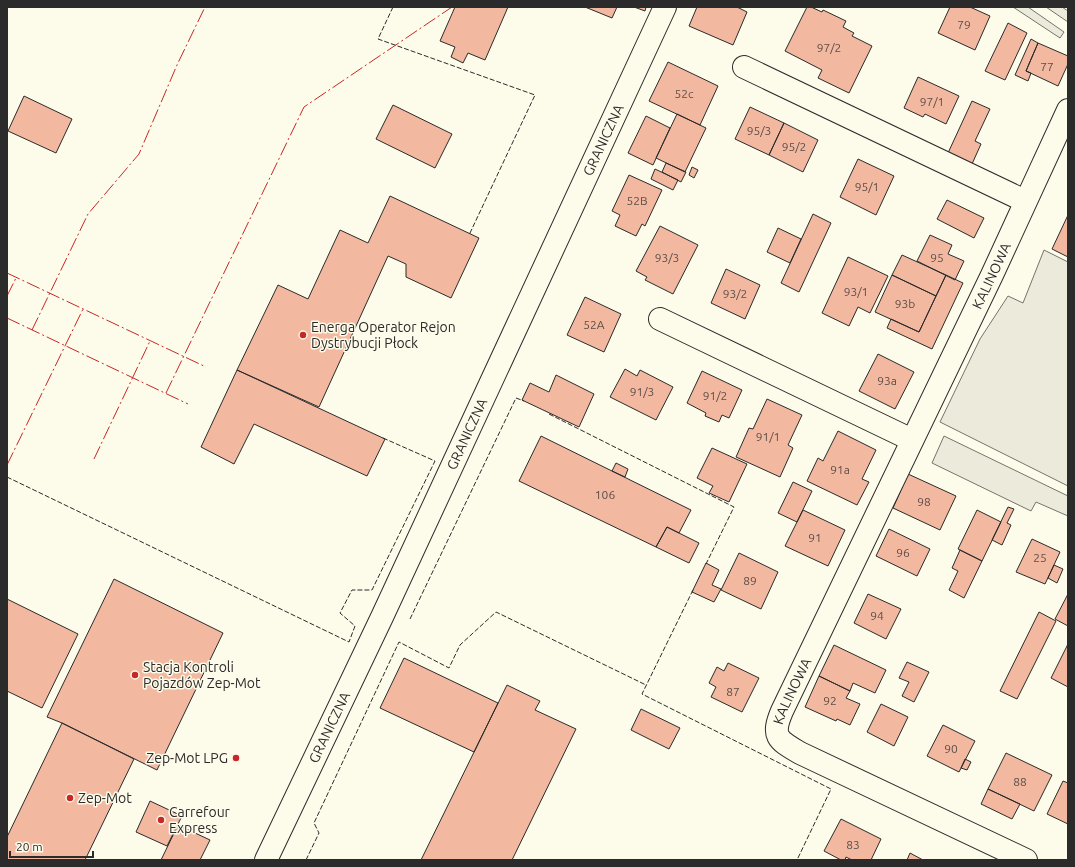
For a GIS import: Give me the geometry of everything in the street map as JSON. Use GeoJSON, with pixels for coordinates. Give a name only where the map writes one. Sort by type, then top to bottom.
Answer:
{"type":"FeatureCollection","features":[{"type":"Feature","properties":{"kind":"street","name":"GRANICZNA"},"geometry":{"type":"LineString","coordinates":[[266,860],[382,618],[665,7]]}},
{"type":"Feature","properties":{"kind":"street"},"geometry":{"type":"LineString","coordinates":[[744,67],[1025,201]]}},
{"type":"Feature","properties":{"kind":"street","name":"KALINOWA"},"geometry":{"type":"LineString","coordinates":[[1026,860],[800,753],[782,742],[778,737],[777,730],[782,711],[992,275],[1068,110]]}},
{"type":"Feature","properties":{"kind":"street"},"geometry":{"type":"LineString","coordinates":[[660,319],[912,440]]}},
{"type":"Feature","properties":{"kind":"shaded area"},"geometry":{"type":"Polygon","coordinates":[[[1013,7],[1028,7],[1064,32],[1060,38],[1013,7]]]}},
{"type":"Feature","properties":{"kind":"shaded area"},"geometry":{"type":"Polygon","coordinates":[[[1046,7],[1062,7],[1068,11],[1068,22],[1046,7]]]}},
{"type":"Feature","properties":{"kind":"shaded area"},"geometry":{"type":"Polygon","coordinates":[[[1044,250],[1068,262],[1068,486],[940,422],[980,339],[1008,296],[1023,303],[1044,250]]]}},
{"type":"Feature","properties":{"kind":"shaded area"},"geometry":{"type":"Polygon","coordinates":[[[944,436],[1068,496],[1068,516],[1036,502],[1031,511],[932,463],[944,436]]]}},
{"type":"Feature","properties":{"kind":"building"},"geometry":{"type":"Polygon","coordinates":[[[455,7],[508,7],[485,60],[468,53],[463,63],[451,57],[455,47],[440,41],[455,7]]]}},
{"type":"Feature","properties":{"kind":"building"},"geometry":{"type":"Polygon","coordinates":[[[585,7],[617,7],[612,18],[585,7]]]}},
{"type":"Feature","properties":{"kind":"building"},"geometry":{"type":"Polygon","coordinates":[[[634,7],[646,7],[645,11],[634,7]]]}},
{"type":"Feature","properties":{"kind":"building"},"geometry":{"type":"Polygon","coordinates":[[[697,7],[737,7],[747,12],[733,45],[689,26],[697,7]]]}},
{"type":"Feature","properties":{"kind":"building"},"geometry":{"type":"Polygon","coordinates":[[[807,7],[811,7],[822,12],[823,10],[846,21],[843,27],[854,33],[852,36],[872,46],[849,93],[818,78],[822,70],[785,51],[807,7]]]}},
{"type":"Feature","properties":{"kind":"building"},"geometry":{"type":"Polygon","coordinates":[[[950,7],[970,7],[990,16],[975,50],[938,33],[950,7]]]}},
{"type":"Feature","properties":{"kind":"building"},"geometry":{"type":"Polygon","coordinates":[[[1008,23],[1027,33],[1005,80],[985,71],[1008,23]]]}},
{"type":"Feature","properties":{"kind":"building"},"geometry":{"type":"Polygon","coordinates":[[[1031,39],[1038,43],[1026,71],[1031,73],[1028,81],[1015,75],[1031,39]]]}},
{"type":"Feature","properties":{"kind":"building"},"geometry":{"type":"Polygon","coordinates":[[[1038,43],[1068,56],[1068,64],[1058,86],[1026,71],[1038,43]]]}},
{"type":"Feature","properties":{"kind":"building"},"geometry":{"type":"Polygon","coordinates":[[[668,62],[718,86],[700,125],[649,101],[668,62]]]}},
{"type":"Feature","properties":{"kind":"building"},"geometry":{"type":"Polygon","coordinates":[[[918,77],[959,96],[946,124],[925,114],[923,117],[904,108],[918,77]]]}},
{"type":"Feature","properties":{"kind":"building"},"geometry":{"type":"Polygon","coordinates":[[[24,96],[72,119],[56,153],[8,131],[24,96]]]}},
{"type":"Feature","properties":{"kind":"building"},"geometry":{"type":"Polygon","coordinates":[[[972,101],[990,109],[975,141],[981,144],[972,164],[948,153],[972,101]]]}},
{"type":"Feature","properties":{"kind":"building"},"geometry":{"type":"Polygon","coordinates":[[[393,105],[452,134],[435,168],[376,139],[393,105]]]}},
{"type":"Feature","properties":{"kind":"building"},"geometry":{"type":"Polygon","coordinates":[[[750,107],[784,123],[769,155],[735,139],[750,107]]]}},
{"type":"Feature","properties":{"kind":"building"},"geometry":{"type":"Polygon","coordinates":[[[677,114],[706,128],[685,172],[656,158],[677,114]]]}},
{"type":"Feature","properties":{"kind":"building"},"geometry":{"type":"Polygon","coordinates":[[[646,116],[670,128],[653,165],[628,153],[646,116]]]}},
{"type":"Feature","properties":{"kind":"building"},"geometry":{"type":"Polygon","coordinates":[[[784,123],[818,140],[803,172],[769,155],[784,123]]]}},
{"type":"Feature","properties":{"kind":"building"},"geometry":{"type":"Polygon","coordinates":[[[858,159],[894,176],[876,215],[840,197],[858,159]]]}},
{"type":"Feature","properties":{"kind":"building"},"geometry":{"type":"Polygon","coordinates":[[[666,163],[686,172],[681,182],[662,172],[666,163]]]}},
{"type":"Feature","properties":{"kind":"building"},"geometry":{"type":"Polygon","coordinates":[[[692,167],[698,170],[694,178],[689,175],[692,167]]]}},
{"type":"Feature","properties":{"kind":"building"},"geometry":{"type":"Polygon","coordinates":[[[655,169],[678,180],[673,190],[651,179],[655,169]]]}},
{"type":"Feature","properties":{"kind":"building"},"geometry":{"type":"Polygon","coordinates":[[[629,175],[662,190],[645,226],[642,224],[636,236],[615,226],[620,215],[612,211],[629,175]]]}},
{"type":"Feature","properties":{"kind":"building","name":"Energa Operator Rejon Dystrybucji Płock"},"geometry":{"type":"Polygon","coordinates":[[[390,196],[479,238],[451,298],[406,277],[406,264],[388,256],[319,407],[237,370],[278,285],[308,299],[340,230],[368,243],[390,196]]]}},
{"type":"Feature","properties":{"kind":"building"},"geometry":{"type":"Polygon","coordinates":[[[947,200],[984,218],[974,238],[937,219],[947,200]]]}},
{"type":"Feature","properties":{"kind":"building"},"geometry":{"type":"Polygon","coordinates":[[[813,214],[831,223],[799,292],[781,283],[813,214]]]}},
{"type":"Feature","properties":{"kind":"building"},"geometry":{"type":"Polygon","coordinates":[[[1068,215],[1068,257],[1052,249],[1068,215]]]}},
{"type":"Feature","properties":{"kind":"building"},"geometry":{"type":"Polygon","coordinates":[[[660,226],[698,245],[673,294],[645,280],[647,277],[636,271],[660,226]]]}},
{"type":"Feature","properties":{"kind":"building"},"geometry":{"type":"Polygon","coordinates":[[[778,228],[801,239],[790,263],[767,252],[778,228]]]}},
{"type":"Feature","properties":{"kind":"building"},"geometry":{"type":"Polygon","coordinates":[[[930,235],[952,245],[948,254],[964,261],[955,280],[917,261],[930,235]]]}},
{"type":"Feature","properties":{"kind":"building"},"geometry":{"type":"Polygon","coordinates":[[[902,255],[946,275],[936,296],[892,275],[902,255]]]}},
{"type":"Feature","properties":{"kind":"building"},"geometry":{"type":"Polygon","coordinates":[[[848,257],[888,276],[870,313],[858,307],[849,326],[822,313],[848,257]]]}},
{"type":"Feature","properties":{"kind":"building"},"geometry":{"type":"Polygon","coordinates":[[[726,269],[760,285],[745,319],[711,303],[726,269]]]}},
{"type":"Feature","properties":{"kind":"building"},"geometry":{"type":"Polygon","coordinates":[[[892,275],[936,296],[919,332],[875,312],[892,275]]]}},
{"type":"Feature","properties":{"kind":"building"},"geometry":{"type":"Polygon","coordinates":[[[946,275],[963,283],[932,349],[887,328],[891,319],[919,332],[946,275]]]}},
{"type":"Feature","properties":{"kind":"building"},"geometry":{"type":"Polygon","coordinates":[[[585,297],[621,314],[604,352],[567,335],[585,297]]]}},
{"type":"Feature","properties":{"kind":"building"},"geometry":{"type":"Polygon","coordinates":[[[878,354],[914,372],[895,409],[859,391],[878,354]]]}},
{"type":"Feature","properties":{"kind":"building"},"geometry":{"type":"Polygon","coordinates":[[[625,369],[637,376],[640,370],[673,387],[656,420],[610,397],[625,369]]]}},
{"type":"Feature","properties":{"kind":"building"},"geometry":{"type":"Polygon","coordinates":[[[237,370],[385,439],[367,476],[254,424],[234,464],[201,447],[237,370]]]}},
{"type":"Feature","properties":{"kind":"building"},"geometry":{"type":"Polygon","coordinates":[[[702,371],[742,390],[729,418],[722,415],[719,422],[705,416],[706,413],[687,403],[702,371]]]}},
{"type":"Feature","properties":{"kind":"building"},"geometry":{"type":"Polygon","coordinates":[[[556,375],[594,394],[579,427],[522,400],[530,383],[549,392],[556,375]]]}},
{"type":"Feature","properties":{"kind":"building"},"geometry":{"type":"Polygon","coordinates":[[[767,399],[802,415],[788,445],[793,448],[780,477],[736,457],[749,428],[753,429],[767,399]]]}},
{"type":"Feature","properties":{"kind":"building"},"geometry":{"type":"Polygon","coordinates":[[[838,431],[876,450],[862,479],[869,482],[857,505],[807,481],[818,458],[823,461],[838,431]]]}},
{"type":"Feature","properties":{"kind":"building"},"geometry":{"type":"Polygon","coordinates":[[[541,436],[691,510],[679,533],[667,527],[656,547],[519,481],[541,436]]]}},
{"type":"Feature","properties":{"kind":"building"},"geometry":{"type":"Polygon","coordinates":[[[712,448],[747,464],[729,502],[709,493],[713,486],[697,478],[712,448]]]}},
{"type":"Feature","properties":{"kind":"building"},"geometry":{"type":"Polygon","coordinates":[[[616,463],[628,469],[625,477],[612,471],[616,463]]]}},
{"type":"Feature","properties":{"kind":"building"},"geometry":{"type":"Polygon","coordinates":[[[908,474],[956,496],[940,530],[893,508],[908,474]]]}},
{"type":"Feature","properties":{"kind":"building"},"geometry":{"type":"Polygon","coordinates":[[[793,482],[812,491],[797,522],[778,513],[793,482]]]}},
{"type":"Feature","properties":{"kind":"building"},"geometry":{"type":"Polygon","coordinates":[[[1008,507],[1014,509],[1007,523],[1011,525],[1002,545],[992,540],[1008,507]]]}},
{"type":"Feature","properties":{"kind":"building"},"geometry":{"type":"Polygon","coordinates":[[[803,510],[845,530],[828,566],[785,546],[803,510]]]}},
{"type":"Feature","properties":{"kind":"building"},"geometry":{"type":"Polygon","coordinates":[[[977,510],[1001,522],[982,561],[958,549],[977,510]]]}},
{"type":"Feature","properties":{"kind":"building"},"geometry":{"type":"Polygon","coordinates":[[[667,527],[699,543],[689,563],[656,547],[667,527]]]}},
{"type":"Feature","properties":{"kind":"building"},"geometry":{"type":"Polygon","coordinates":[[[889,529],[930,549],[917,576],[876,556],[889,529]]]}},
{"type":"Feature","properties":{"kind":"building"},"geometry":{"type":"Polygon","coordinates":[[[1032,539],[1060,552],[1045,584],[1016,572],[1032,539]]]}},
{"type":"Feature","properties":{"kind":"building"},"geometry":{"type":"Polygon","coordinates":[[[960,550],[982,561],[964,598],[949,590],[958,571],[952,568],[960,550]]]}},
{"type":"Feature","properties":{"kind":"building"},"geometry":{"type":"Polygon","coordinates":[[[739,553],[778,572],[761,609],[721,590],[739,553]]]}},
{"type":"Feature","properties":{"kind":"building"},"geometry":{"type":"Polygon","coordinates":[[[706,563],[719,570],[712,585],[721,589],[714,602],[692,592],[706,563]]]}},
{"type":"Feature","properties":{"kind":"building"},"geometry":{"type":"Polygon","coordinates":[[[1054,565],[1063,569],[1057,583],[1048,578],[1054,565]]]}},
{"type":"Feature","properties":{"kind":"building","name":"Stacja Kontroli Pojazdów Zep-Mot"},"geometry":{"type":"Polygon","coordinates":[[[114,579],[223,633],[157,770],[47,717],[114,579]]]}},
{"type":"Feature","properties":{"kind":"building"},"geometry":{"type":"Polygon","coordinates":[[[868,594],[901,609],[886,639],[854,623],[868,594]]]}},
{"type":"Feature","properties":{"kind":"building"},"geometry":{"type":"Polygon","coordinates":[[[1068,594],[1068,626],[1055,619],[1068,594]]]}},
{"type":"Feature","properties":{"kind":"building"},"geometry":{"type":"Polygon","coordinates":[[[7,599],[78,634],[42,708],[7,691],[7,599]]]}},
{"type":"Feature","properties":{"kind":"building"},"geometry":{"type":"Polygon","coordinates":[[[1039,612],[1056,621],[1017,699],[1000,691],[1039,612]]]}},
{"type":"Feature","properties":{"kind":"building"},"geometry":{"type":"Polygon","coordinates":[[[1068,644],[1068,687],[1051,678],[1068,644]]]}},
{"type":"Feature","properties":{"kind":"building"},"geometry":{"type":"Polygon","coordinates":[[[834,645],[886,670],[875,693],[853,683],[850,691],[819,676],[834,645]]]}},
{"type":"Feature","properties":{"kind":"building"},"geometry":{"type":"Polygon","coordinates":[[[404,658],[498,703],[474,752],[380,708],[404,658]]]}},
{"type":"Feature","properties":{"kind":"building"},"geometry":{"type":"Polygon","coordinates":[[[907,662],[929,672],[914,702],[902,696],[909,682],[899,678],[907,662]]]}},
{"type":"Feature","properties":{"kind":"building"},"geometry":{"type":"Polygon","coordinates":[[[728,663],[759,678],[742,712],[711,697],[716,687],[709,683],[717,667],[724,671],[728,663]]]}},
{"type":"Feature","properties":{"kind":"building"},"geometry":{"type":"Polygon","coordinates":[[[819,676],[850,691],[846,698],[860,704],[850,725],[837,719],[836,721],[805,707],[819,676]]]}},
{"type":"Feature","properties":{"kind":"building"},"geometry":{"type":"Polygon","coordinates":[[[507,685],[540,701],[535,710],[576,729],[512,860],[421,860],[507,685]]]}},
{"type":"Feature","properties":{"kind":"building"},"geometry":{"type":"Polygon","coordinates":[[[881,704],[908,717],[894,746],[867,732],[881,704]]]}},
{"type":"Feature","properties":{"kind":"building"},"geometry":{"type":"Polygon","coordinates":[[[641,709],[680,728],[669,749],[631,730],[641,709]]]}},
{"type":"Feature","properties":{"kind":"building","name":"Zep-Mot"},"geometry":{"type":"Polygon","coordinates":[[[62,723],[134,759],[85,860],[7,860],[7,837],[62,723]]]}},
{"type":"Feature","properties":{"kind":"building"},"geometry":{"type":"Polygon","coordinates":[[[943,725],[975,741],[959,772],[927,756],[943,725]]]}},
{"type":"Feature","properties":{"kind":"building"},"geometry":{"type":"Polygon","coordinates":[[[1006,753],[1052,775],[1034,811],[988,789],[1006,753]]]}},
{"type":"Feature","properties":{"kind":"building"},"geometry":{"type":"Polygon","coordinates":[[[965,759],[971,762],[967,770],[961,768],[965,759]]]}},
{"type":"Feature","properties":{"kind":"building"},"geometry":{"type":"Polygon","coordinates":[[[1063,781],[1068,783],[1068,824],[1047,814],[1063,781]]]}},
{"type":"Feature","properties":{"kind":"building"},"geometry":{"type":"Polygon","coordinates":[[[988,789],[1020,804],[1012,819],[981,804],[988,789]]]}},
{"type":"Feature","properties":{"kind":"building","name":"Carrefour Express"},"geometry":{"type":"Polygon","coordinates":[[[150,801],[182,816],[167,846],[136,832],[150,801]]]}},
{"type":"Feature","properties":{"kind":"building"},"geometry":{"type":"Polygon","coordinates":[[[841,819],[881,839],[871,860],[852,860],[846,857],[845,860],[841,860],[824,851],[841,819]]]}},
{"type":"Feature","properties":{"kind":"building"},"geometry":{"type":"Polygon","coordinates":[[[178,825],[210,840],[200,860],[161,860],[178,825]]]}},
{"type":"Feature","properties":{"kind":"building"},"geometry":{"type":"Polygon","coordinates":[[[910,853],[923,860],[907,860],[910,853]]]}},
{"type":"Feature","properties":{"kind":"fence"},"geometry":{"type":"LineString","coordinates":[[393,7],[378,39],[535,95],[470,233],[472,234]]}},
{"type":"Feature","properties":{"kind":"fence"},"geometry":{"type":"LineString","coordinates":[[410,619],[516,398],[524,401]]}},
{"type":"Feature","properties":{"kind":"fence"},"geometry":{"type":"LineString","coordinates":[[549,414],[734,507],[706,564]]}},
{"type":"Feature","properties":{"kind":"fence"},"geometry":{"type":"LineString","coordinates":[[7,477],[349,642],[355,626],[340,613],[352,590],[372,590],[435,461],[383,438]]}},
{"type":"Feature","properties":{"kind":"fence"},"geometry":{"type":"LineString","coordinates":[[693,590],[642,694],[831,789],[797,860]]}},
{"type":"Feature","properties":{"kind":"fence"},"geometry":{"type":"LineString","coordinates":[[306,860],[319,833],[314,823],[399,642],[449,668],[460,645],[496,612],[646,685]]}},
{"type":"Feature","properties":{"kind":"power"},"geometry":{"type":"LineString","coordinates":[[32,330],[88,214],[139,154],[177,65],[205,7]]}},
{"type":"Feature","properties":{"kind":"power"},"geometry":{"type":"LineString","coordinates":[[166,393],[304,107],[452,7]]}},
{"type":"Feature","properties":{"kind":"power"},"geometry":{"type":"LineString","coordinates":[[7,273],[206,367]]}},
{"type":"Feature","properties":{"kind":"power"},"geometry":{"type":"LineString","coordinates":[[7,296],[16,278]]}},
{"type":"Feature","properties":{"kind":"power"},"geometry":{"type":"LineString","coordinates":[[7,465],[83,309]]}},
{"type":"Feature","properties":{"kind":"power"},"geometry":{"type":"LineString","coordinates":[[7,318],[188,404]]}},
{"type":"Feature","properties":{"kind":"power"},"geometry":{"type":"LineString","coordinates":[[94,459],[150,341]]}},
{"type":"Feature","properties":{"kind":"place","name":"Energa Operator Rejon Dystrybucji Płock"},"geometry":{"type":"Point","coordinates":[303,335]}},
{"type":"Feature","properties":{"kind":"place","name":"Stacja Kontroli Pojazdów Zep-Mot"},"geometry":{"type":"Point","coordinates":[135,675]}},
{"type":"Feature","properties":{"kind":"place","name":"Zep-Mot LPG"},"geometry":{"type":"Point","coordinates":[236,758]}},
{"type":"Feature","properties":{"kind":"place","name":"Zep-Mot"},"geometry":{"type":"Point","coordinates":[70,798]}},
{"type":"Feature","properties":{"kind":"place","name":"Carrefour Express"},"geometry":{"type":"Point","coordinates":[161,820]}}]}
